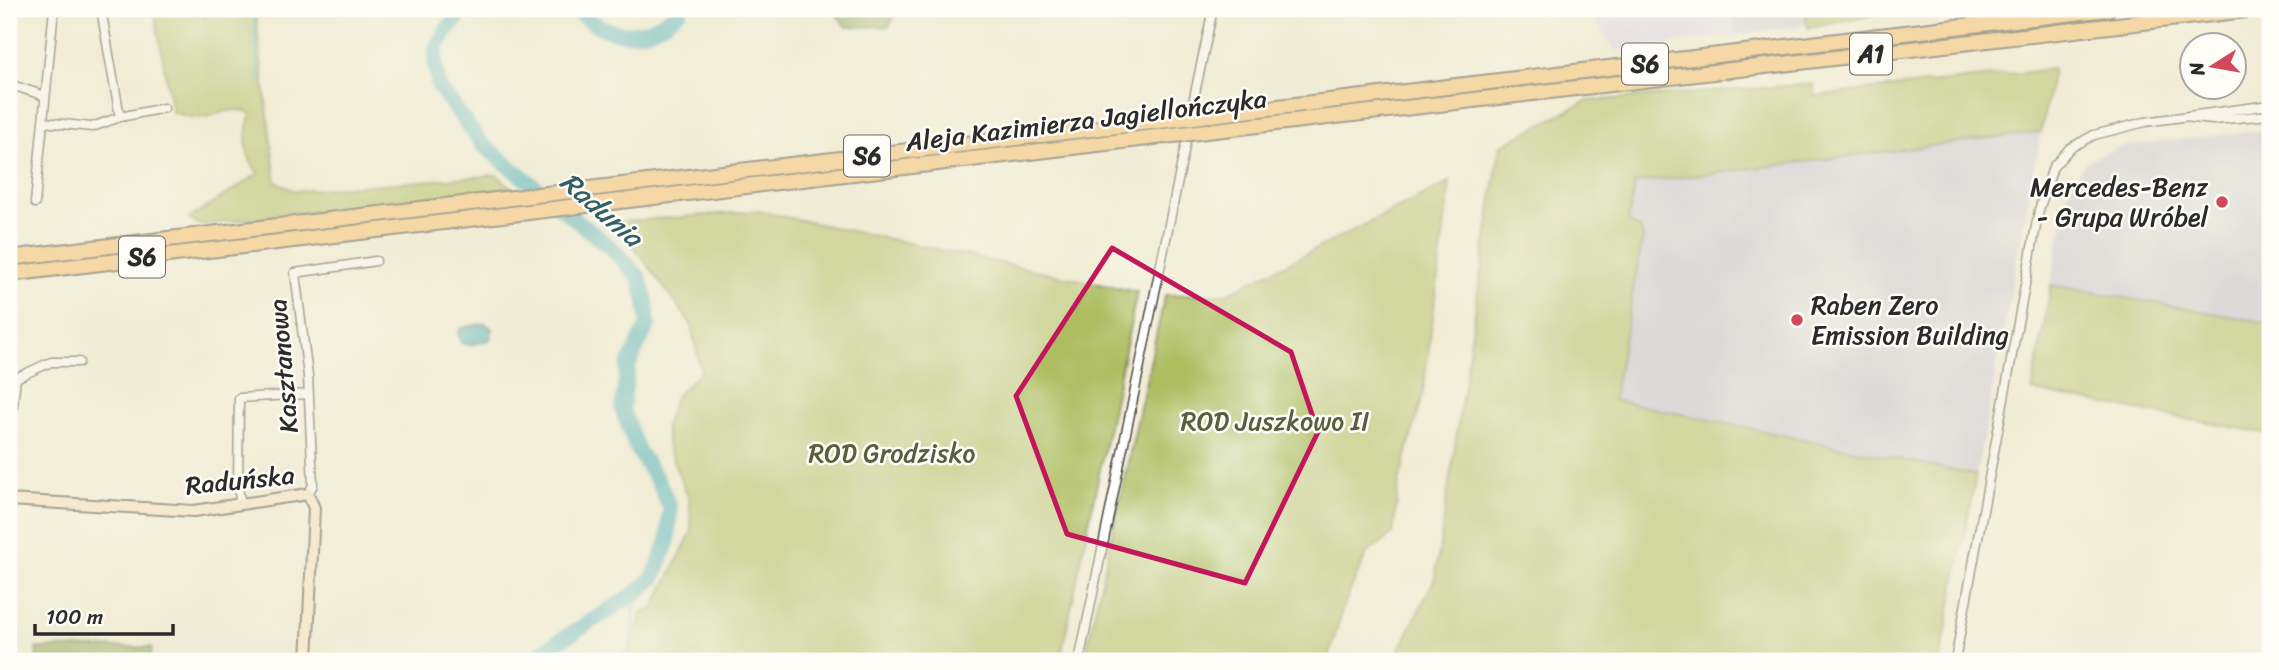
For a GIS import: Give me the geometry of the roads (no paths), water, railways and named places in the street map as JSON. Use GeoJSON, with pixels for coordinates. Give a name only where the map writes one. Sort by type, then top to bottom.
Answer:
{"type":"FeatureCollection","features":[{"type":"Feature","properties":{"kind":"highway","name":"A1"},"geometry":{"type":"LineString","coordinates":[[1793,46],[2108,9]]}},
{"type":"Feature","properties":{"kind":"highway","name":"A1"},"geometry":{"type":"LineString","coordinates":[[1795,62],[2255,9]]}},
{"type":"Feature","properties":{"kind":"highway","name":"Aleja Kazimierza Jagiellończyka"},"geometry":{"type":"LineString","coordinates":[[9,274],[518,197],[1793,46]]}},
{"type":"Feature","properties":{"kind":"highway","name":"Aleja Kazimierza Jagiellończyka"},"geometry":{"type":"LineString","coordinates":[[298,230],[590,205],[1795,62]]}},
{"type":"Feature","properties":{"kind":"highway","name":"Aleja Kazimierza Jagiellończyka"},"geometry":{"type":"LineString","coordinates":[[9,258],[274,233]]}},
{"type":"Feature","properties":{"kind":"street"},"geometry":{"type":"LineString","coordinates":[[35,203],[54,9]]}},
{"type":"Feature","properties":{"kind":"street"},"geometry":{"type":"LineString","coordinates":[[101,9],[120,117]]}},
{"type":"Feature","properties":{"kind":"street"},"geometry":{"type":"LineString","coordinates":[[1192,107],[1213,9]]}},
{"type":"Feature","properties":{"kind":"street"},"geometry":{"type":"LineString","coordinates":[[9,85],[46,96]]}},
{"type":"Feature","properties":{"kind":"street"},"geometry":{"type":"LineString","coordinates":[[1955,661],[2039,210],[2053,167],[2082,140],[2107,130],[2192,118],[2216,111],[2270,105]]}},
{"type":"Feature","properties":{"kind":"street"},"geometry":{"type":"LineString","coordinates":[[43,122],[92,127],[120,117],[164,108]]}},
{"type":"Feature","properties":{"kind":"street"},"geometry":{"type":"LineString","coordinates":[[2192,118],[2214,120],[2270,114]]}},
{"type":"Feature","properties":{"kind":"street"},"geometry":{"type":"LineString","coordinates":[[1079,661],[1185,142]]}},
{"type":"Feature","properties":{"kind":"street","name":"Kasztanowa"},"geometry":{"type":"LineString","coordinates":[[308,494],[313,485],[309,394],[295,273],[376,261]]}},
{"type":"Feature","properties":{"kind":"street"},"geometry":{"type":"LineString","coordinates":[[9,440],[16,379],[51,362],[79,362]]}},
{"type":"Feature","properties":{"kind":"street"},"geometry":{"type":"LineString","coordinates":[[242,505],[239,487],[239,398],[309,394]]}},
{"type":"Feature","properties":{"kind":"street","name":"Raduńska"},"geometry":{"type":"LineString","coordinates":[[9,500],[194,511],[308,494],[313,508],[307,661]]}},
{"type":"Feature","properties":{"kind":"water"},"geometry":{"type":"Polygon","coordinates":[[[485,323],[492,329],[490,340],[470,345],[461,343],[458,334],[460,328],[485,323]]]}},
{"type":"Feature","properties":{"kind":"waterway"},"geometry":{"type":"LineString","coordinates":[[253,9],[259,83]]}},
{"type":"Feature","properties":{"kind":"waterway","name":"Radunia"},"geometry":{"type":"LineString","coordinates":[[466,9],[448,28],[436,48],[439,87],[483,145],[610,247],[639,277],[646,301],[648,324],[628,366],[622,409],[637,449],[659,483],[670,508],[668,540],[654,577],[635,594],[527,661]]}},
{"type":"Feature","properties":{"kind":"waterway","name":"Radunia"},"geometry":{"type":"LineString","coordinates":[[575,9],[602,27],[628,33],[655,27],[681,9]]}},
{"type":"Feature","properties":{"kind":"waterway"},"geometry":{"type":"LineString","coordinates":[[617,661],[628,649],[631,641],[635,594]]}},
{"type":"Feature","properties":{"kind":"place","name":"Mercedes-Benz - Grupa Wróbel"},"geometry":{"type":"Point","coordinates":[2222,202]}},
{"type":"Feature","properties":{"kind":"place","name":"Raben Zero Emission Building"},"geometry":{"type":"Point","coordinates":[1797,320]}},
{"type":"Feature","properties":{"kind":"park label","name":"ROD Juszkowo II"},"geometry":{"type":"Point","coordinates":[1275,421]}},
{"type":"Feature","properties":{"kind":"park label","name":"ROD Grodzisko"},"geometry":{"type":"Point","coordinates":[892,453]}}]}
